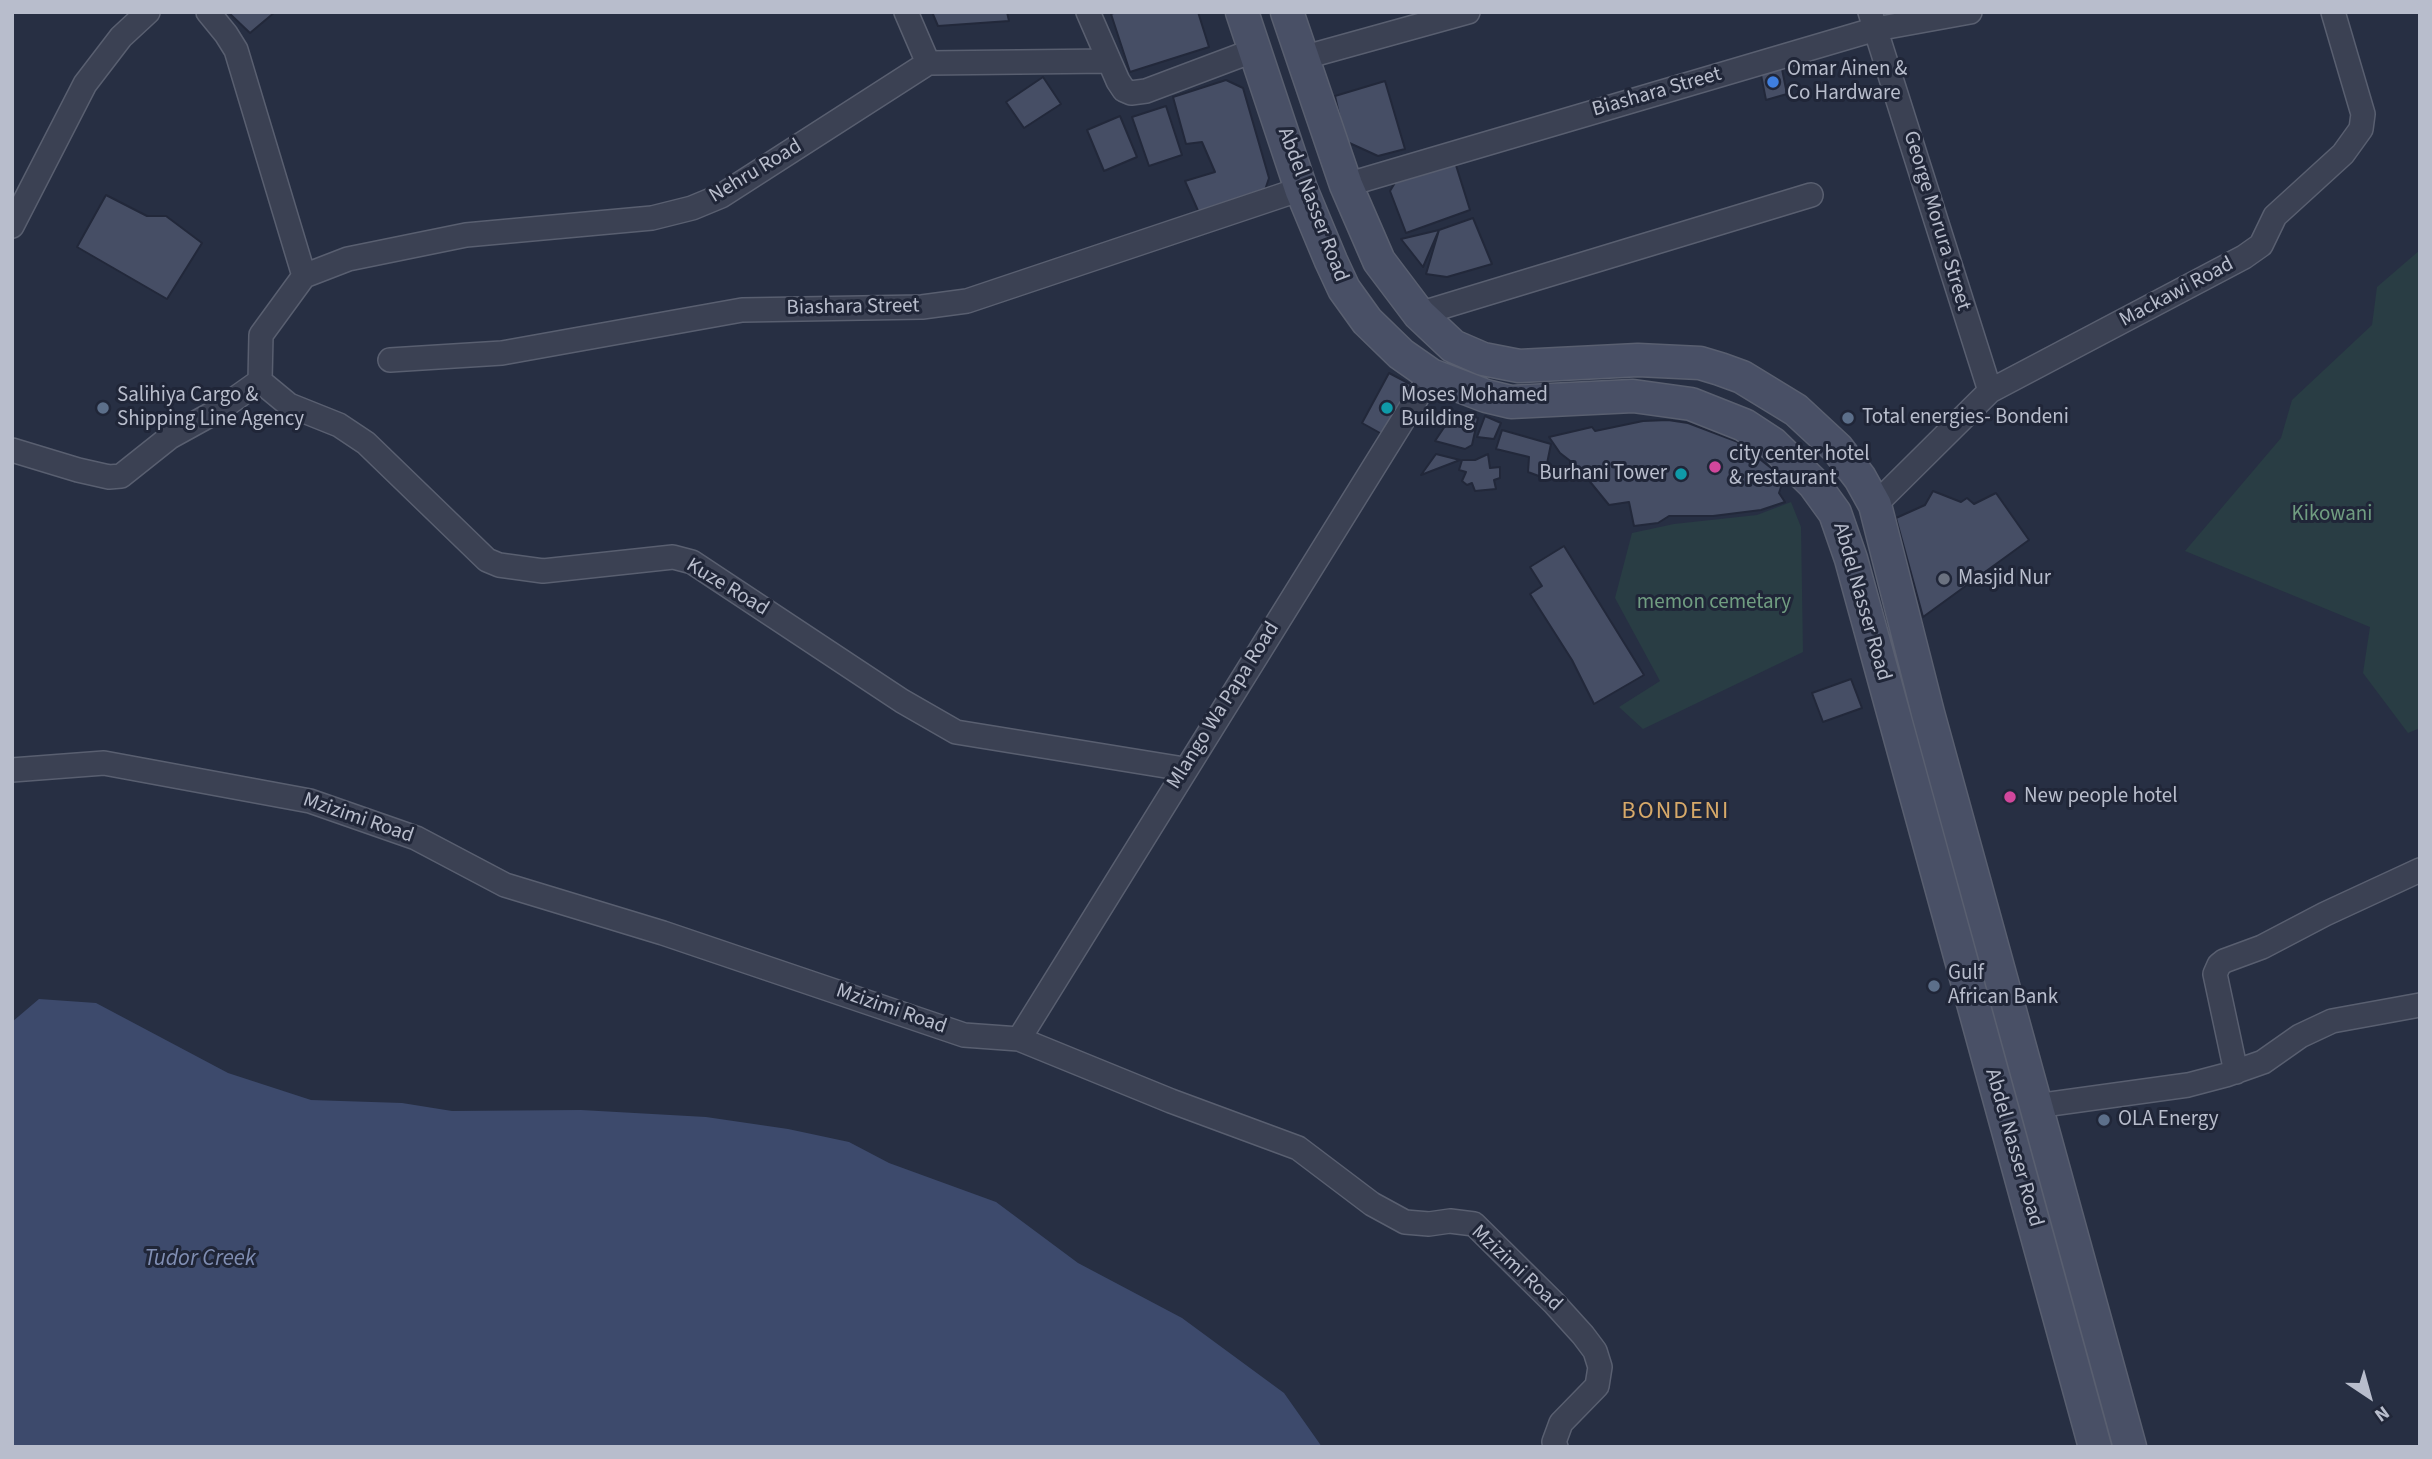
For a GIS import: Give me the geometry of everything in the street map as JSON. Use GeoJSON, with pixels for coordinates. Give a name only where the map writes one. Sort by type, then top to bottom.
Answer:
{"type":"FeatureCollection","features":[{"type":"Feature","properties":{"kind":"main road","name":"Abdel Nasser Road"},"geometry":{"type":"LineString","coordinates":[[1242,12],[1301,189],[1344,289],[1367,321],[1401,354],[1431,375],[1486,397],[1511,402],[1633,396],[1691,404],[1744,425],[1773,444],[1814,484],[1835,513],[1851,559],[2095,1447]]}},
{"type":"Feature","properties":{"kind":"main road","name":"Abdel Nasser Road"},"geometry":{"type":"LineString","coordinates":[[1287,12],[1346,185],[1380,261],[1419,314],[1453,346],[1483,359],[1509,365],[1541,366],[1615,360],[1674,361],[1700,363],[1742,377],[1808,419],[1850,464],[1875,505],[1928,713],[2130,1447]]}},
{"type":"Feature","properties":{"kind":"main road"},"geometry":{"type":"LineString","coordinates":[[1976,1016],[2008,1007]]}},
{"type":"Feature","properties":{"kind":"main road"},"geometry":{"type":"LineString","coordinates":[[2036,1227],[2068,1225]]}},
{"type":"Feature","properties":{"kind":"street"},"geometry":{"type":"LineString","coordinates":[[12,226],[85,84],[121,37],[148,12]]}},
{"type":"Feature","properties":{"kind":"street"},"geometry":{"type":"LineString","coordinates":[[12,450],[109,477],[121,476],[170,437],[219,410],[260,381],[261,335],[304,276],[236,50],[208,12]]}},
{"type":"Feature","properties":{"kind":"street"},"geometry":{"type":"LineString","coordinates":[[906,12],[928,63],[1109,61]]}},
{"type":"Feature","properties":{"kind":"street"},"geometry":{"type":"LineString","coordinates":[[1088,12],[1124,90],[1138,93],[1255,50]]}},
{"type":"Feature","properties":{"kind":"street"},"geometry":{"type":"LineString","coordinates":[[1302,58],[1468,12]]}},
{"type":"Feature","properties":{"kind":"street","name":"Biashara Street"},"geometry":{"type":"LineString","coordinates":[[1346,185],[1873,21],[1970,12]]}},
{"type":"Feature","properties":{"kind":"street","name":"Mackawi Road"},"geometry":{"type":"LineString","coordinates":[[1875,505],[1990,391],[2253,251],[2267,236],[2275,216],[2343,154],[2361,129],[2363,114],[2333,12]]}},
{"type":"Feature","properties":{"kind":"street","name":"George Morura Street"},"geometry":{"type":"LineString","coordinates":[[1873,21],[1990,391]]}},
{"type":"Feature","properties":{"kind":"street","name":"Nehru Road"},"geometry":{"type":"LineString","coordinates":[[304,276],[348,259],[466,235],[652,218],[692,208],[721,196],[928,63]]}},
{"type":"Feature","properties":{"kind":"street","name":"Biashara Street"},"geometry":{"type":"LineString","coordinates":[[390,360],[502,353],[742,310],[922,307],[967,300],[1301,189]]}},
{"type":"Feature","properties":{"kind":"street"},"geometry":{"type":"LineString","coordinates":[[1419,314],[1811,195]]}},
{"type":"Feature","properties":{"kind":"street","name":"Mlango Wa Papa Road"},"geometry":{"type":"LineString","coordinates":[[1018,1039],[1431,375]]}},
{"type":"Feature","properties":{"kind":"street","name":"Kuze Road"},"geometry":{"type":"LineString","coordinates":[[260,381],[289,405],[339,425],[366,443],[487,560],[499,565],[543,571],[673,557],[692,562],[902,701],[956,732],[1184,769]]}},
{"type":"Feature","properties":{"kind":"street","name":"Mzizimi Road"},"geometry":{"type":"LineString","coordinates":[[12,770],[104,763],[310,800],[416,838],[505,885],[663,933],[964,1035],[1018,1039],[1171,1101],[1298,1148],[1372,1204],[1405,1222],[1429,1224],[1450,1221],[1474,1224],[1583,1335],[1594,1351],[1600,1367],[1597,1386],[1561,1423],[1554,1442],[1556,1447]]}},
{"type":"Feature","properties":{"kind":"street"},"geometry":{"type":"LineString","coordinates":[[2236,1072],[2215,974],[2219,965],[2262,947],[2420,870]]}},
{"type":"Feature","properties":{"kind":"street"},"geometry":{"type":"LineString","coordinates":[[2036,1106],[2188,1085],[2263,1062],[2300,1036],[2332,1021],[2420,1005]]}},
{"type":"Feature","properties":{"kind":"green space","name":"Kikowani"},"geometry":{"type":"Polygon","coordinates":[[[2420,250],[2420,728],[2408,733],[2363,673],[2370,627],[2185,551],[2281,438],[2292,400],[2372,325],[2377,287],[2420,250]]]}},
{"type":"Feature","properties":{"kind":"green space","name":"memon cemetary"},"geometry":{"type":"Polygon","coordinates":[[[1791,502],[1801,527],[1803,652],[1643,729],[1619,707],[1660,681],[1615,598],[1632,533],[1674,524],[1757,515],[1791,502]]]}},
{"type":"Feature","properties":{"kind":"water","name":"Tudor Creek"},"geometry":{"type":"Polygon","coordinates":[[[39,999],[96,1003],[228,1073],[311,1100],[402,1103],[452,1111],[581,1110],[706,1117],[788,1129],[849,1142],[889,1163],[996,1202],[1078,1263],[1182,1318],[1284,1393],[1322,1447],[12,1447],[12,1022],[39,999]]]}},
{"type":"Feature","properties":{"kind":"building"},"geometry":{"type":"Polygon","coordinates":[[[228,12],[275,12],[250,33],[228,12]]]}},
{"type":"Feature","properties":{"kind":"building"},"geometry":{"type":"Polygon","coordinates":[[[932,12],[1007,12],[1009,21],[938,26],[932,12]]]}},
{"type":"Feature","properties":{"kind":"building"},"geometry":{"type":"Polygon","coordinates":[[[1198,12],[1209,47],[1130,72],[1111,14],[1198,12]]]}},
{"type":"Feature","properties":{"kind":"building","name":"Omar Ainen & Co Hardware"},"geometry":{"type":"Polygon","coordinates":[[[1781,64],[1787,94],[1766,100],[1760,70],[1781,64]]]}},
{"type":"Feature","properties":{"kind":"building"},"geometry":{"type":"Polygon","coordinates":[[[1043,77],[1061,104],[1024,128],[1006,102],[1043,77]]]}},
{"type":"Feature","properties":{"kind":"building"},"geometry":{"type":"Polygon","coordinates":[[[1226,80],[1243,88],[1269,178],[1264,193],[1199,213],[1185,181],[1215,172],[1202,142],[1186,144],[1173,97],[1226,80]]]}},
{"type":"Feature","properties":{"kind":"building"},"geometry":{"type":"Polygon","coordinates":[[[1385,81],[1405,149],[1378,156],[1345,141],[1335,96],[1385,81]]]}},
{"type":"Feature","properties":{"kind":"building"},"geometry":{"type":"Polygon","coordinates":[[[1166,106],[1182,155],[1149,166],[1132,117],[1166,106]]]}},
{"type":"Feature","properties":{"kind":"building"},"geometry":{"type":"Polygon","coordinates":[[[1120,116],[1137,157],[1104,171],[1087,130],[1120,116]]]}},
{"type":"Feature","properties":{"kind":"building"},"geometry":{"type":"Polygon","coordinates":[[[1454,159],[1470,210],[1406,233],[1390,191],[1399,176],[1454,159]]]}},
{"type":"Feature","properties":{"kind":"building"},"geometry":{"type":"Polygon","coordinates":[[[106,195],[147,216],[166,216],[202,243],[167,299],[77,247],[106,195]]]}},
{"type":"Feature","properties":{"kind":"building"},"geometry":{"type":"Polygon","coordinates":[[[1473,218],[1492,264],[1447,277],[1426,274],[1439,230],[1473,218]]]}},
{"type":"Feature","properties":{"kind":"building"},"geometry":{"type":"Polygon","coordinates":[[[1439,230],[1423,267],[1401,239],[1439,230]]]}},
{"type":"Feature","properties":{"kind":"building","name":"Moses Mohamed Building"},"geometry":{"type":"Polygon","coordinates":[[[1389,373],[1410,384],[1413,392],[1389,438],[1362,423],[1389,373]]]}},
{"type":"Feature","properties":{"kind":"building"},"geometry":{"type":"Polygon","coordinates":[[[1455,411],[1478,418],[1472,445],[1465,449],[1435,441],[1455,411]]]}},
{"type":"Feature","properties":{"kind":"building"},"geometry":{"type":"Polygon","coordinates":[[[1485,416],[1501,423],[1494,439],[1477,437],[1485,416]]]}},
{"type":"Feature","properties":{"kind":"building","name":"Burhani Tower"},"geometry":{"type":"Polygon","coordinates":[[[1668,420],[1688,423],[1738,442],[1780,475],[1783,481],[1779,493],[1785,502],[1761,510],[1713,516],[1669,516],[1658,523],[1634,526],[1629,502],[1609,505],[1578,467],[1560,453],[1549,437],[1592,427],[1595,431],[1643,421],[1668,420]]]}},
{"type":"Feature","properties":{"kind":"building"},"geometry":{"type":"Polygon","coordinates":[[[1502,430],[1551,444],[1544,478],[1528,472],[1529,457],[1496,449],[1502,430]]]}},
{"type":"Feature","properties":{"kind":"building"},"geometry":{"type":"Polygon","coordinates":[[[1436,454],[1460,460],[1421,475],[1436,454]]]}},
{"type":"Feature","properties":{"kind":"building"},"geometry":{"type":"Polygon","coordinates":[[[1488,454],[1490,468],[1500,467],[1500,478],[1494,480],[1496,489],[1475,491],[1472,483],[1467,485],[1462,481],[1466,472],[1459,470],[1462,460],[1475,460],[1488,454]]]}},
{"type":"Feature","properties":{"kind":"building","name":"Masjid Nur"},"geometry":{"type":"Polygon","coordinates":[[[1933,491],[1961,502],[1967,498],[1974,504],[1996,493],[2029,540],[1923,617],[1896,518],[1925,505],[1933,491]]]}},
{"type":"Feature","properties":{"kind":"building"},"geometry":{"type":"Polygon","coordinates":[[[1564,546],[1644,675],[1594,704],[1572,660],[1530,594],[1542,586],[1530,567],[1564,546]]]}},
{"type":"Feature","properties":{"kind":"building"},"geometry":{"type":"Polygon","coordinates":[[[1851,679],[1862,708],[1823,722],[1812,693],[1851,679]]]}},
{"type":"Feature","properties":{"kind":"place","name":"Omar Ainen & Co Hardware"},"geometry":{"type":"Point","coordinates":[1773,82]}},
{"type":"Feature","properties":{"kind":"place","name":"Salihiya Cargo & Shipping Line Agency"},"geometry":{"type":"Point","coordinates":[103,408]}},
{"type":"Feature","properties":{"kind":"place","name":"Moses Mohamed Building"},"geometry":{"type":"Point","coordinates":[1387,408]}},
{"type":"Feature","properties":{"kind":"place","name":"Total energies- Bondeni"},"geometry":{"type":"Point","coordinates":[1848,418]}},
{"type":"Feature","properties":{"kind":"place","name":"city center hotel & restaurant"},"geometry":{"type":"Point","coordinates":[1715,467]}},
{"type":"Feature","properties":{"kind":"place","name":"Burhani Tower"},"geometry":{"type":"Point","coordinates":[1681,474]}},
{"type":"Feature","properties":{"kind":"place","name":"Masjid Nur"},"geometry":{"type":"Point","coordinates":[1944,579]}},
{"type":"Feature","properties":{"kind":"place","name":"New people hotel"},"geometry":{"type":"Point","coordinates":[2010,797]}},
{"type":"Feature","properties":{"kind":"place","name":"Gulf African Bank"},"geometry":{"type":"Point","coordinates":[1934,986]}},
{"type":"Feature","properties":{"kind":"place","name":"OLA Energy"},"geometry":{"type":"Point","coordinates":[2104,1120]}},
{"type":"Feature","properties":{"kind":"district","name":"BONDENI"},"geometry":{"type":"Point","coordinates":[1676,813]}}]}
